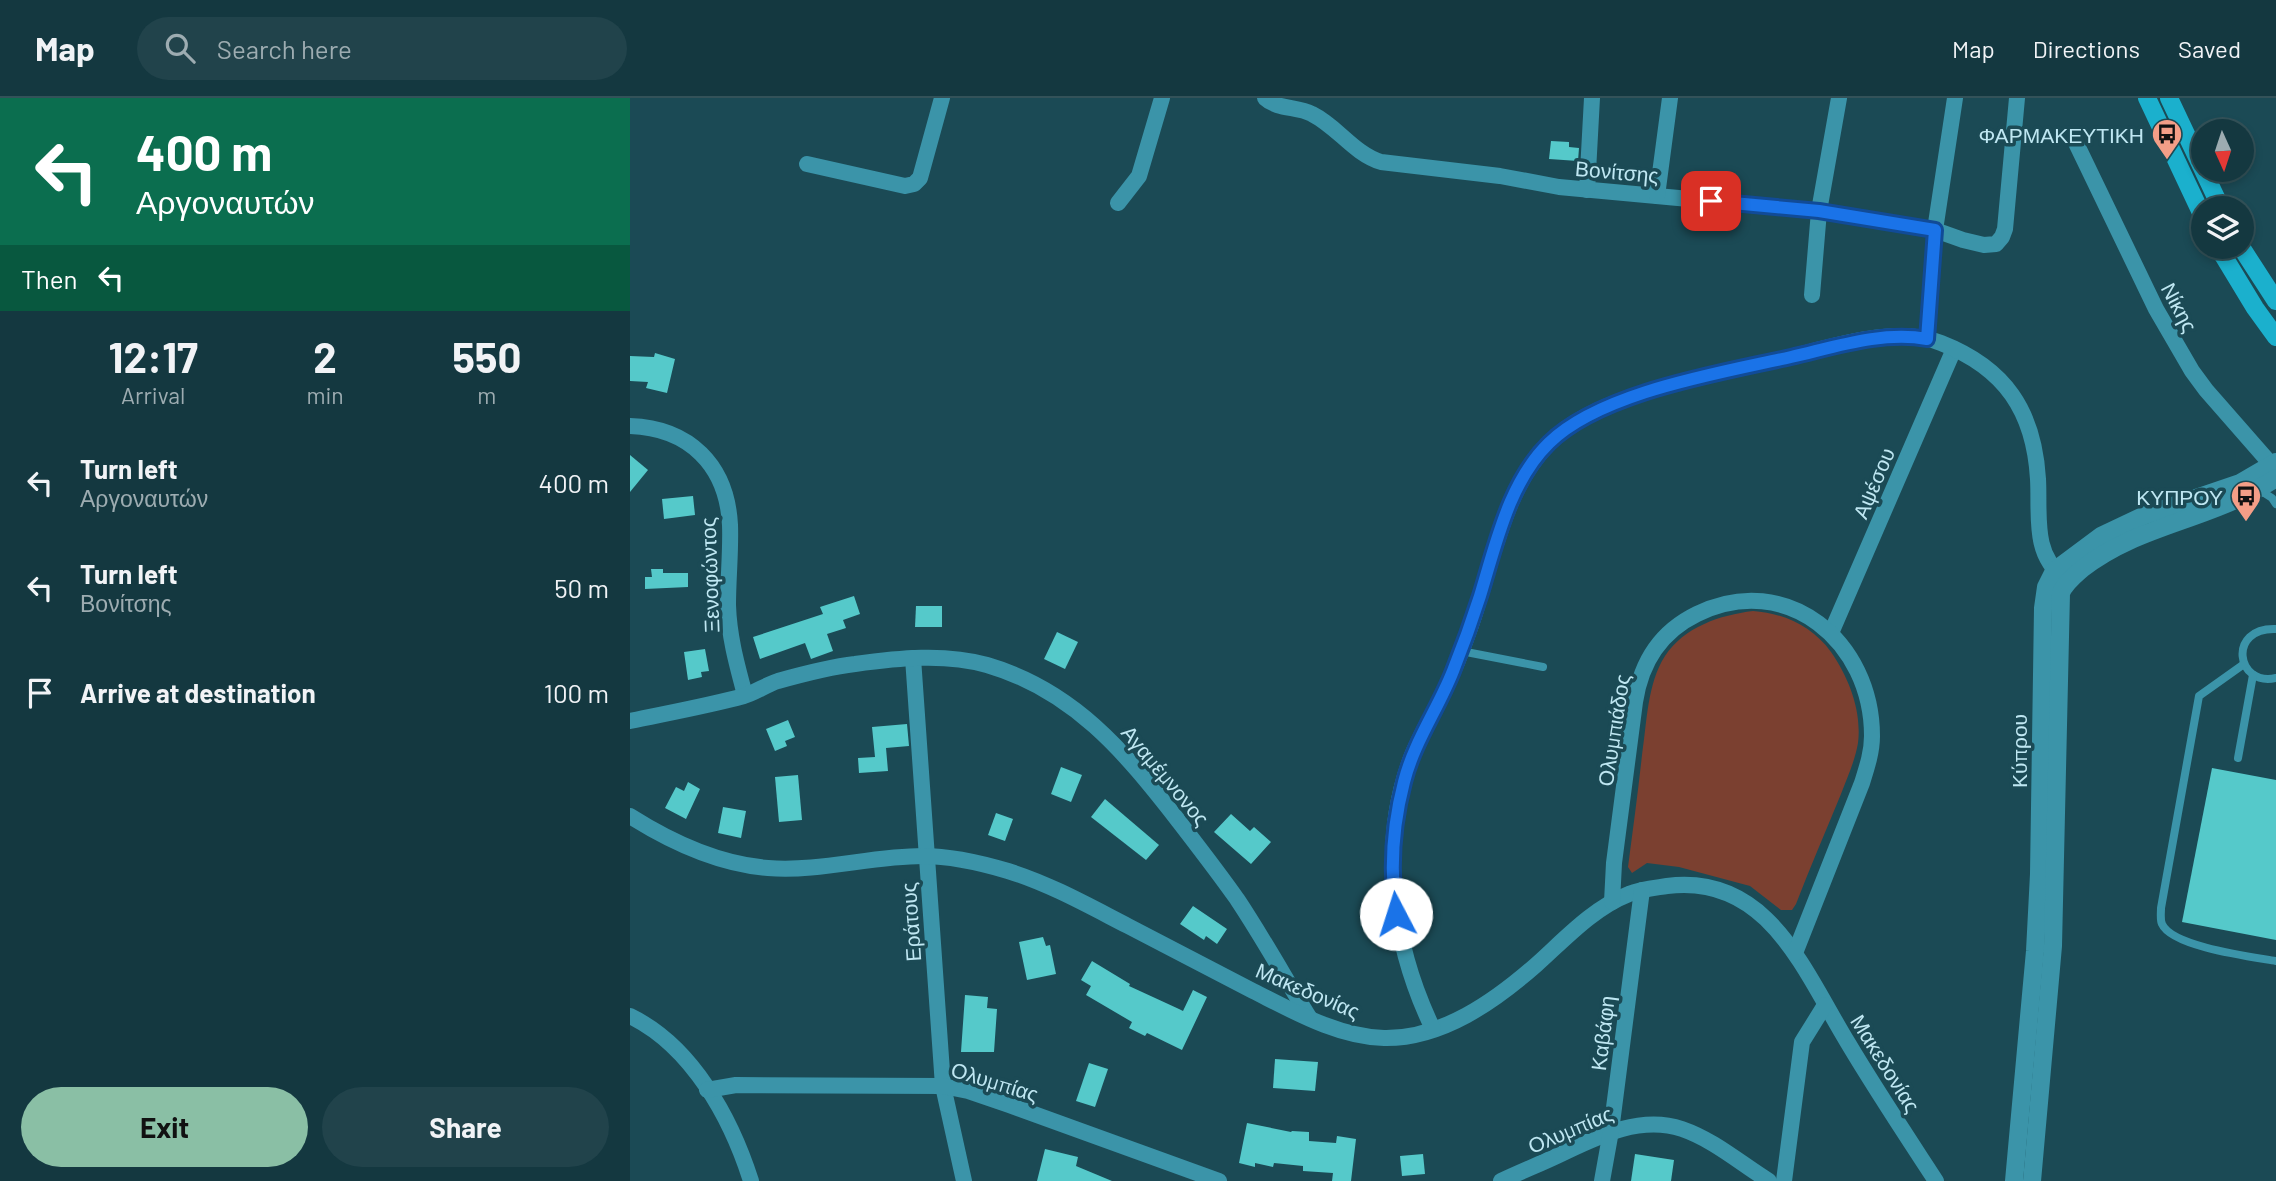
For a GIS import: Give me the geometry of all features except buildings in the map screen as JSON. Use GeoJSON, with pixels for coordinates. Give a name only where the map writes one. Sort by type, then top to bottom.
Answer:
{"type":"FeatureCollection","features":[{"type":"Feature","properties":{"kind":"main road"},"geometry":{"type":"LineString","coordinates":[[2147,98],[2193,196]]}},
{"type":"Feature","properties":{"kind":"main road"},"geometry":{"type":"LineString","coordinates":[[2169,98],[2215,196]]}},
{"type":"Feature","properties":{"kind":"main road"},"geometry":{"type":"LineString","coordinates":[[2225,259],[2276,337]]}},
{"type":"Feature","properties":{"kind":"main road"},"geometry":{"type":"LineString","coordinates":[[2249,259],[2276,301]]}},
{"type":"Feature","properties":{"kind":"main road"},"geometry":{"type":"LineString","coordinates":[[2061,576],[2127,540],[2232,502],[2258,489],[2275,469]]}},
{"type":"Feature","properties":{"kind":"main road"},"geometry":{"type":"LineString","coordinates":[[2061,576],[2101,536],[2129,522],[2275,469]]}},
{"type":"Feature","properties":{"kind":"main road","name":"Κύπρου"},"geometry":{"type":"LineString","coordinates":[[2014,1181],[2038,898],[2044,595],[2048,581],[2061,576],[2063,588],[2060,599],[2053,946],[2032,1181]]}},
{"type":"Feature","properties":{"kind":"street"},"geometry":{"type":"LineString","coordinates":[[807,164],[905,186],[914,184],[920,177],[942,98]]}},
{"type":"Feature","properties":{"kind":"street"},"geometry":{"type":"LineString","coordinates":[[1118,203],[1139,176],[1162,98]]}},
{"type":"Feature","properties":{"kind":"street","name":"Βονίτσης"},"geometry":{"type":"LineString","coordinates":[[1265,98],[1275,105],[1315,116],[1369,158],[1559,187],[1819,211],[1935,230],[1975,244],[1990,245],[2000,240],[2005,229],[2017,98]]}},
{"type":"Feature","properties":{"kind":"street"},"geometry":{"type":"LineString","coordinates":[[1587,190],[1592,98]]}},
{"type":"Feature","properties":{"kind":"street"},"geometry":{"type":"LineString","coordinates":[[1657,196],[1670,98]]}},
{"type":"Feature","properties":{"kind":"street"},"geometry":{"type":"LineString","coordinates":[[1812,295],[1819,211],[1839,98]]}},
{"type":"Feature","properties":{"kind":"street"},"geometry":{"type":"LineString","coordinates":[[1927,339],[1935,230],[1955,98]]}},
{"type":"Feature","properties":{"kind":"street","name":"Νίκης"},"geometry":{"type":"LineString","coordinates":[[2076,143],[2175,344],[2206,390],[2275,469]]}},
{"type":"Feature","properties":{"kind":"street"},"geometry":{"type":"LineString","coordinates":[[1433,1029],[1418,995],[1398,928],[1393,891],[1394,848],[1401,796],[1410,762],[1461,651],[1491,557],[1523,476],[1536,457],[1569,426],[1592,413],[1632,398],[1701,377],[1860,342],[1896,337],[1927,339],[1954,349],[1996,376],[2012,392],[2022,408],[2036,455],[2042,549],[2046,560],[2061,576]]}},
{"type":"Feature","properties":{"kind":"street","name":"Αψέσου"},"geometry":{"type":"LineString","coordinates":[[1831,633],[1954,349]]}},
{"type":"Feature","properties":{"kind":"street","name":"Ξενοφώντος"},"geometry":{"type":"LineString","coordinates":[[630,426],[654,429],[686,441],[706,458],[718,477],[729,519],[730,630],[745,695]]}},
{"type":"Feature","properties":{"kind":"street","name":"Ολυμπιάδος"},"geometry":{"type":"LineString","coordinates":[[1612,902],[1614,863],[1637,689],[1643,668],[1656,646],[1673,628],[1694,615],[1721,604],[1746,600],[1770,601],[1791,607],[1818,622],[1831,633],[1851,661],[1865,691],[1871,721],[1872,744],[1863,783],[1795,953]]}},
{"type":"Feature","properties":{"kind":"street","name":"Αγαμέμνονος"},"geometry":{"type":"LineString","coordinates":[[630,721],[745,695],[776,682],[828,668],[913,658],[959,660],[1008,673],[1048,691],[1106,735],[1148,782],[1217,871],[1258,931],[1309,1017]]}},
{"type":"Feature","properties":{"kind":"street","name":"Εράτους"},"geometry":{"type":"LineString","coordinates":[[913,658],[943,1086],[964,1181]]}},
{"type":"Feature","properties":{"kind":"street","name":"Μακεδονίας"},"geometry":{"type":"LineString","coordinates":[[630,816],[694,850],[758,867],[796,869],[926,856],[978,863],[1038,881],[1309,1017],[1347,1032],[1382,1038],[1409,1036],[1472,1012],[1496,997],[1612,902],[1642,890],[1692,885],[1719,889],[1730,893],[1763,916],[1795,953],[1880,1095],[1936,1181]]}},
{"type":"Feature","properties":{"kind":"street","name":"Καβάφη"},"geometry":{"type":"LineString","coordinates":[[1602,1181],[1611,1131],[1642,890]]}},
{"type":"Feature","properties":{"kind":"street"},"geometry":{"type":"LineString","coordinates":[[1784,1181],[1802,1042],[1825,1005]]}},
{"type":"Feature","properties":{"kind":"street"},"geometry":{"type":"LineString","coordinates":[[630,1016],[644,1022],[666,1039],[687,1061],[730,1130],[751,1181]]}},
{"type":"Feature","properties":{"kind":"street","name":"Ολυμπίας"},"geometry":{"type":"LineString","coordinates":[[707,1090],[736,1085],[943,1086],[968,1091],[1009,1105],[1219,1181]]}},
{"type":"Feature","properties":{"kind":"street","name":"Ολυμπίας"},"geometry":{"type":"LineString","coordinates":[[1501,1181],[1611,1131],[1653,1125],[1683,1130],[1718,1147],[1769,1181]]}},
{"type":"Feature","properties":{"kind":"lane"},"geometry":{"type":"LineString","coordinates":[[2258,489],[2276,503]]}},
{"type":"Feature","properties":{"kind":"lane"},"geometry":{"type":"LineString","coordinates":[[2276,629],[2262,628],[2249,636],[2242,649],[2244,664],[2253,675],[2267,680],[2276,678]]}},
{"type":"Feature","properties":{"kind":"lane"},"geometry":{"type":"LineString","coordinates":[[1461,651],[1543,667]]}},
{"type":"Feature","properties":{"kind":"lane"},"geometry":{"type":"LineString","coordinates":[[2244,664],[2199,696],[2161,908],[2161,923],[2168,932],[2204,948],[2276,961]]}},
{"type":"Feature","properties":{"kind":"lane"},"geometry":{"type":"LineString","coordinates":[[2238,758],[2253,675]]}},
{"type":"Feature","properties":{"kind":"shaded area"},"geometry":{"type":"Polygon","coordinates":[[[1753,611],[1787,618],[1816,635],[1824,643],[1849,684],[1858,719],[1858,743],[1853,763],[1792,910],[1781,910],[1750,886],[1679,867],[1647,863],[1632,873],[1628,867],[1649,704],[1659,667],[1673,646],[1692,630],[1716,619],[1753,611]]]}},
{"type":"Feature","properties":{"kind":"place","name":"ΦΑΡΜΑΚΕΥΤΙΚΗ"},"geometry":{"type":"Point","coordinates":[2167,161]}},
{"type":"Feature","properties":{"kind":"place","name":"ΚΥΠΡΟΥ"},"geometry":{"type":"Point","coordinates":[2246,523]}},
{"type":"Feature","properties":{"kind":"route"},"geometry":{"type":"LineString","coordinates":[[1396,914],[1393,891],[1394,848],[1407,770],[1461,651],[1491,557],[1519,485],[1529,466],[1544,448],[1569,426],[1592,413],[1701,377],[1835,346],[1896,337],[1927,339],[1935,230],[1819,211],[1711,201]]}}]}
